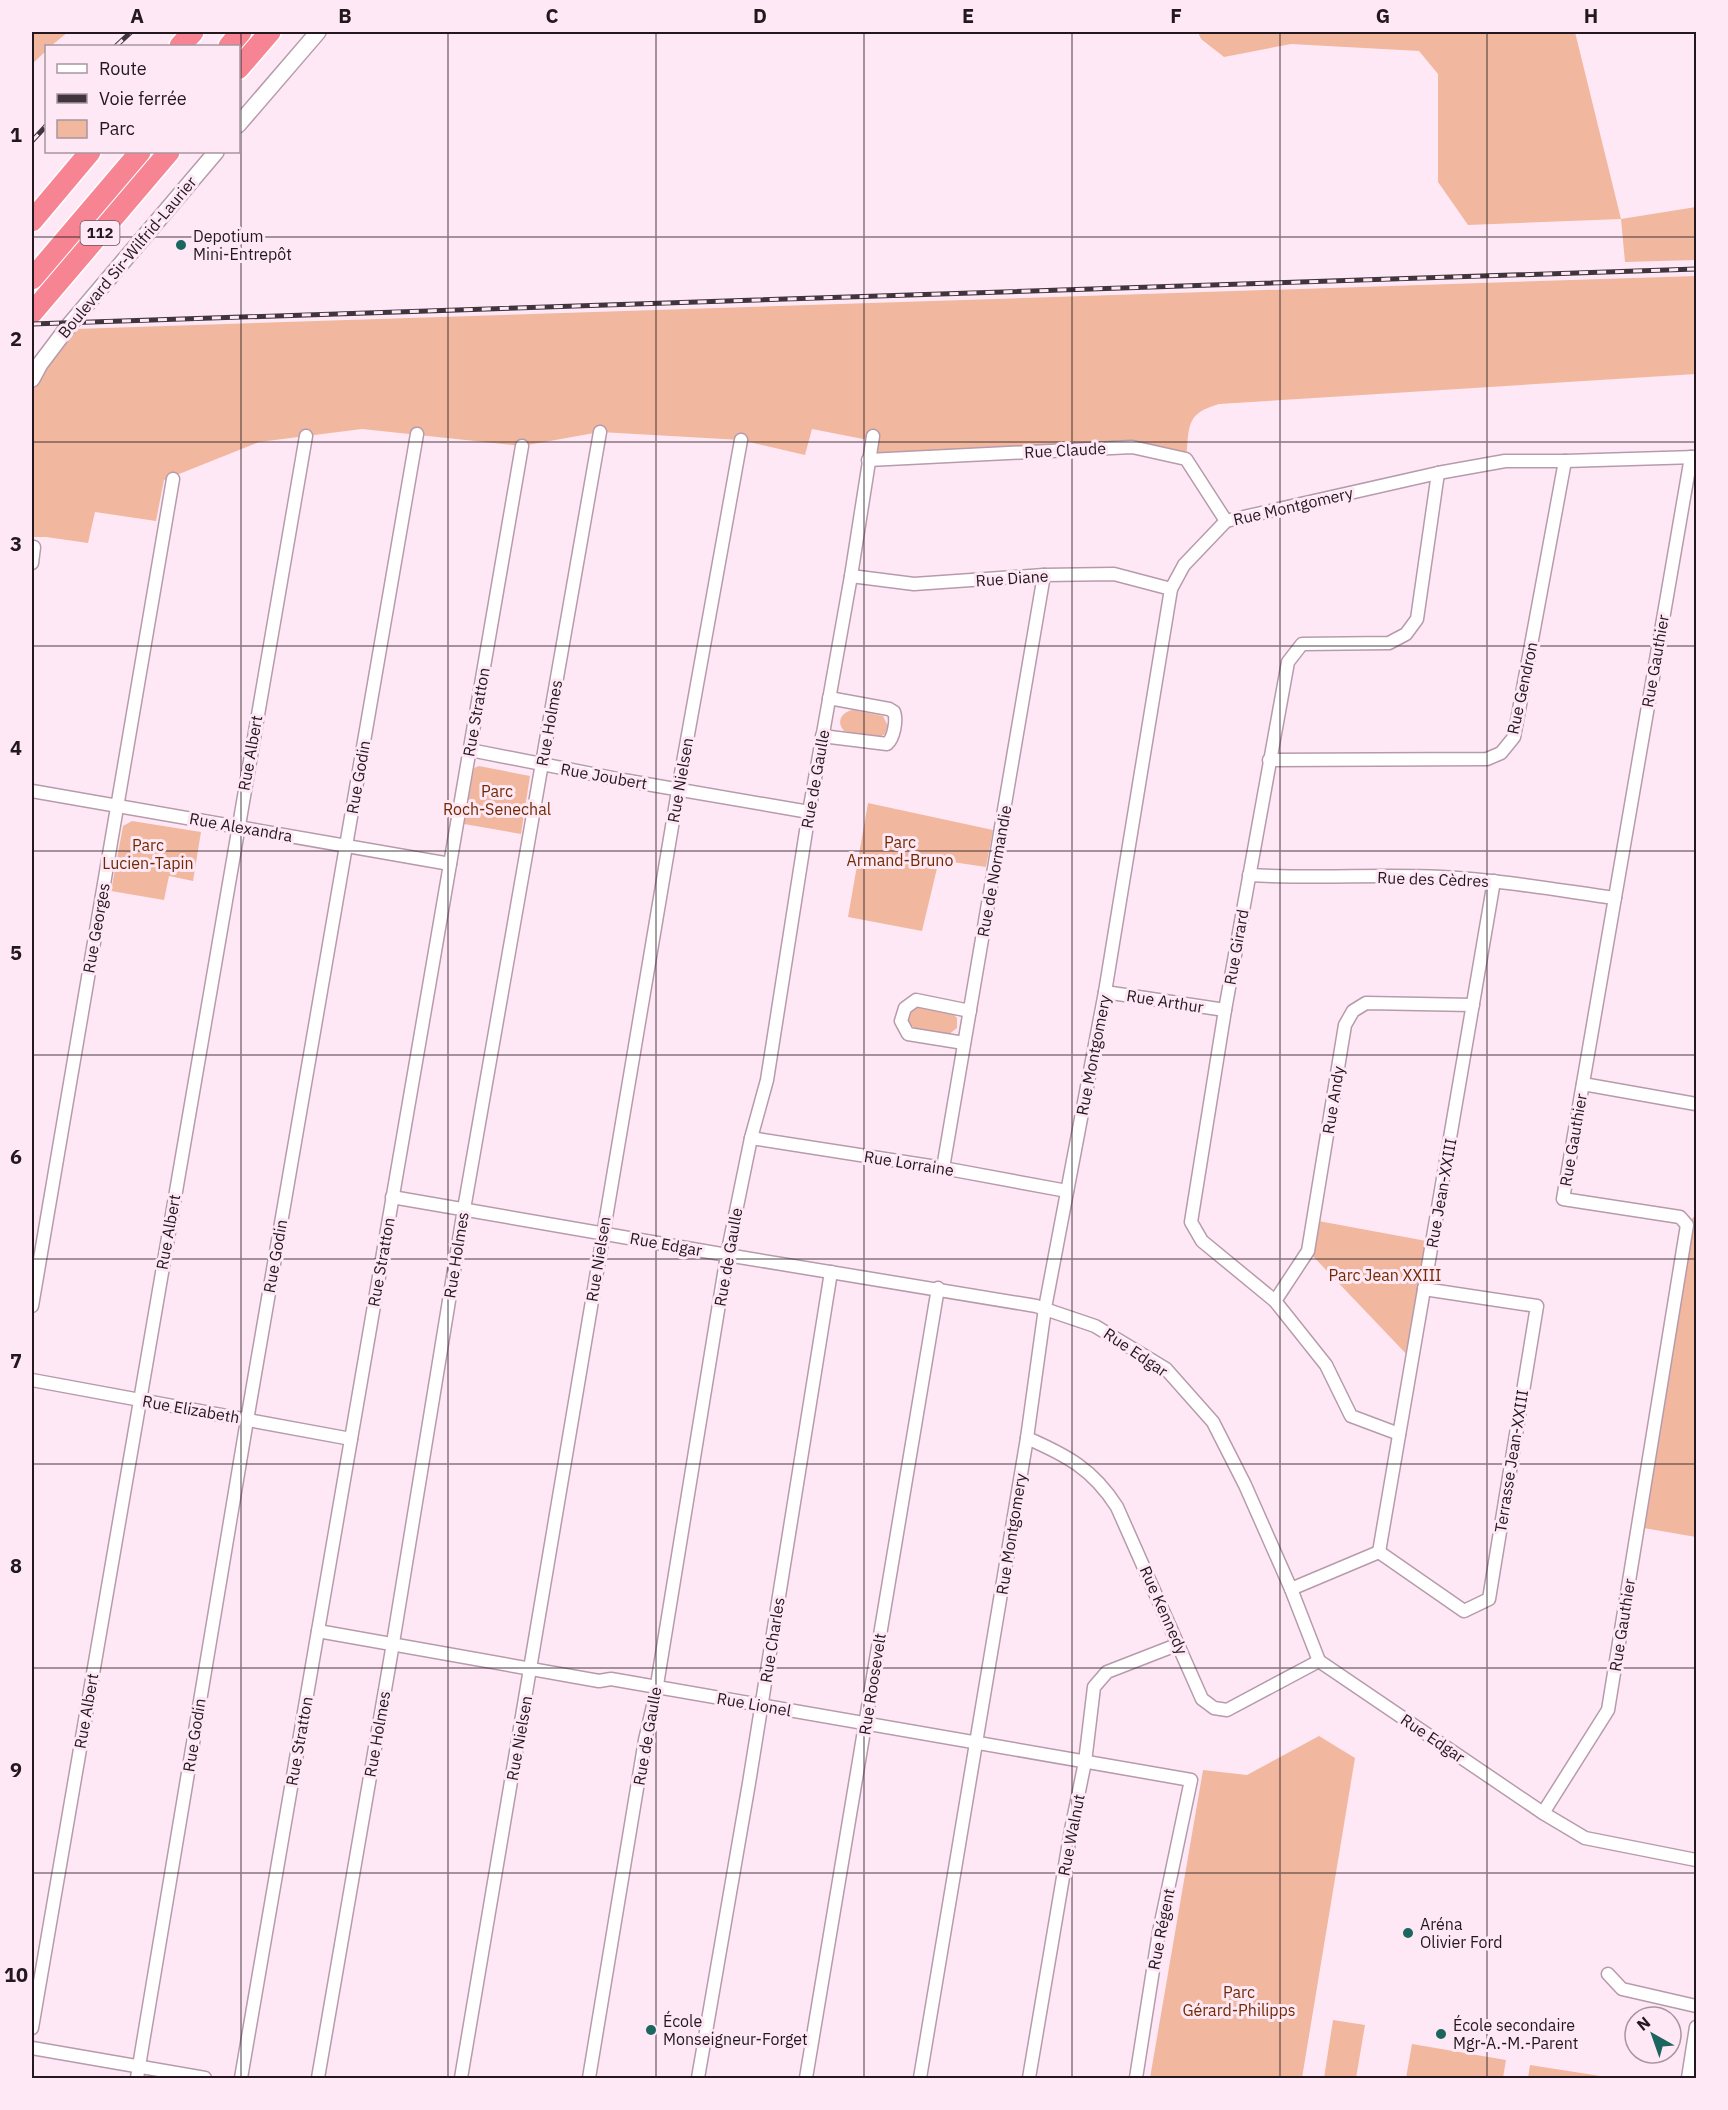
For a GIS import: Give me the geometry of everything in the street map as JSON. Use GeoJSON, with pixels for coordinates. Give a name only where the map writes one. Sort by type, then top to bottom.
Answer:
{"type":"FeatureCollection","features":[{"type":"Feature","properties":{"kind":"highway"},"geometry":{"type":"LineString","coordinates":[[181,45],[193,32]]}},
{"type":"Feature","properties":{"kind":"highway"},"geometry":{"type":"LineString","coordinates":[[230,45],[241,32]]}},
{"type":"Feature","properties":{"kind":"highway"},"geometry":{"type":"LineString","coordinates":[[240,67],[270,32]]}},
{"type":"Feature","properties":{"kind":"highway"},"geometry":{"type":"LineString","coordinates":[[32,221],[89,153]]}},
{"type":"Feature","properties":{"kind":"highway","name":"112"},"geometry":{"type":"LineString","coordinates":[[32,279],[139,153]]}},
{"type":"Feature","properties":{"kind":"highway","name":"112"},"geometry":{"type":"LineString","coordinates":[[32,313],[168,153]]}},
{"type":"Feature","properties":{"kind":"street"},"geometry":{"type":"LineString","coordinates":[[240,124],[318,32]]}},
{"type":"Feature","properties":{"kind":"street","name":"Boulevard Sir-Wilfrid-Laurier"},"geometry":{"type":"LineString","coordinates":[[32,379],[36,368],[71,323],[215,153]]}},
{"type":"Feature","properties":{"kind":"street","name":"Rue Holmes"},"geometry":{"type":"LineString","coordinates":[[318,2079],[393,1645],[464,1209],[600,432]]}},
{"type":"Feature","properties":{"kind":"street","name":"Rue Godin"},"geometry":{"type":"LineString","coordinates":[[138,2073],[247,1420],[417,434]]}},
{"type":"Feature","properties":{"kind":"street","name":"Rue Albert"},"geometry":{"type":"LineString","coordinates":[[32,2028],[306,436]]}},
{"type":"Feature","properties":{"kind":"street","name":"Rue de Gaulle"},"geometry":{"type":"LineString","coordinates":[[589,2079],[727,1255],[751,1138],[767,1080],[809,812],[851,576],[873,436]]}},
{"type":"Feature","properties":{"kind":"street","name":"Rue Nielsen"},"geometry":{"type":"LineString","coordinates":[[461,2079],[678,789],[741,440]]}},
{"type":"Feature","properties":{"kind":"street","name":"Rue Stratton"},"geometry":{"type":"LineString","coordinates":[[240,2079],[522,446]]}},
{"type":"Feature","properties":{"kind":"street","name":"Rue Claude"},"geometry":{"type":"LineString","coordinates":[[868,460],[1132,447],[1186,459],[1226,521]]}},
{"type":"Feature","properties":{"kind":"street","name":"Rue Montgomery"},"geometry":{"type":"LineString","coordinates":[[920,2079],[1027,1437],[1045,1308],[1106,992],[1171,589],[1184,565],[1207,538],[1226,521],[1438,473],[1505,461],[1694,457]]}},
{"type":"Feature","properties":{"kind":"street","name":"Rue Gauthier"},"geometry":{"type":"LineString","coordinates":[[1543,1813],[1608,1710],[1688,1225],[1680,1217],[1563,1199],[1694,457]]}},
{"type":"Feature","properties":{"kind":"street","name":"Rue Gendron"},"geometry":{"type":"LineString","coordinates":[[1269,760],[1487,759],[1502,753],[1514,737],[1565,461]]}},
{"type":"Feature","properties":{"kind":"street","name":"Rue Girard"},"geometry":{"type":"LineString","coordinates":[[1399,1434],[1351,1416],[1326,1365],[1275,1301],[1202,1240],[1191,1222],[1225,1010],[1288,662],[1302,644],[1389,643],[1406,634],[1417,619],[1438,473]]}},
{"type":"Feature","properties":{"kind":"street","name":"Rue Georges"},"geometry":{"type":"LineString","coordinates":[[32,1306],[173,479]]}},
{"type":"Feature","properties":{"kind":"street"},"geometry":{"type":"LineString","coordinates":[[32,563],[34,547]]}},
{"type":"Feature","properties":{"kind":"street","name":"Rue Diane"},"geometry":{"type":"LineString","coordinates":[[851,576],[914,584],[1044,575],[1114,573],[1171,589]]}},
{"type":"Feature","properties":{"kind":"street","name":"Rue de Normandie"},"geometry":{"type":"LineString","coordinates":[[943,1168],[1044,575]]}},
{"type":"Feature","properties":{"kind":"street"},"geometry":{"type":"LineString","coordinates":[[822,736],[887,744],[891,741],[896,716],[889,710],[829,698]]}},
{"type":"Feature","properties":{"kind":"street","name":"Rue Joubert"},"geometry":{"type":"LineString","coordinates":[[470,750],[542,765],[809,812]]}},
{"type":"Feature","properties":{"kind":"street","name":"Rue Alexandra"},"geometry":{"type":"LineString","coordinates":[[32,791],[450,864]]}},
{"type":"Feature","properties":{"kind":"street","name":"Rue des Cèdres"},"geometry":{"type":"LineString","coordinates":[[1250,875],[1440,877],[1494,881],[1615,898]]}},
{"type":"Feature","properties":{"kind":"street","name":"Rue Jean-XXIII"},"geometry":{"type":"LineString","coordinates":[[1379,1552],[1494,881]]}},
{"type":"Feature","properties":{"kind":"street","name":"Rue Arthur"},"geometry":{"type":"LineString","coordinates":[[1106,992],[1225,1010]]}},
{"type":"Feature","properties":{"kind":"street"},"geometry":{"type":"LineString","coordinates":[[964,1043],[908,1034],[901,1021],[905,1008],[916,1000],[970,1011]]}},
{"type":"Feature","properties":{"kind":"street","name":"Rue Andy"},"geometry":{"type":"LineString","coordinates":[[1275,1301],[1308,1251],[1346,1025],[1353,1011],[1366,1003],[1473,1005]]}},
{"type":"Feature","properties":{"kind":"street"},"geometry":{"type":"LineString","coordinates":[[1583,1084],[1696,1104]]}},
{"type":"Feature","properties":{"kind":"street","name":"Rue Lorraine"},"geometry":{"type":"LineString","coordinates":[[751,1138],[943,1168],[1066,1191]]}},
{"type":"Feature","properties":{"kind":"street","name":"Rue Edgar"},"geometry":{"type":"LineString","coordinates":[[392,1197],[727,1255],[938,1288],[1045,1308],[1095,1326],[1166,1369],[1213,1422],[1245,1485],[1291,1589],[1319,1661],[1543,1813],[1585,1838],[1696,1860]]}},
{"type":"Feature","properties":{"kind":"street","name":"Rue Charles"},"geometry":{"type":"LineString","coordinates":[[698,2079],[831,1272]]}},
{"type":"Feature","properties":{"kind":"street","name":"Rue Roosevelt"},"geometry":{"type":"LineString","coordinates":[[806,2079],[938,1288]]}},
{"type":"Feature","properties":{"kind":"street","name":"Terrasse Jean-XXIII"},"geometry":{"type":"LineString","coordinates":[[1379,1552],[1464,1611],[1489,1599],[1537,1306],[1424,1289]]}},
{"type":"Feature","properties":{"kind":"street","name":"Rue Elizabeth"},"geometry":{"type":"LineString","coordinates":[[32,1380],[351,1438]]}},
{"type":"Feature","properties":{"kind":"street","name":"Rue Kennedy"},"geometry":{"type":"LineString","coordinates":[[1027,1437],[1064,1454],[1082,1467],[1107,1491],[1118,1507],[1202,1699],[1214,1708],[1227,1710],[1319,1661]]}},
{"type":"Feature","properties":{"kind":"street"},"geometry":{"type":"LineString","coordinates":[[1291,1589],[1379,1552]]}},
{"type":"Feature","properties":{"kind":"street","name":"Rue Lionel"},"geometry":{"type":"LineString","coordinates":[[318,1631],[599,1681],[611,1679],[1191,1780]]}},
{"type":"Feature","properties":{"kind":"street","name":"Rue Walnut"},"geometry":{"type":"LineString","coordinates":[[1029,2079],[1071,1830],[1085,1762],[1094,1687],[1107,1672],[1179,1644]]}},
{"type":"Feature","properties":{"kind":"street","name":"Rue Régent"},"geometry":{"type":"LineString","coordinates":[[1136,2079],[1159,1932],[1191,1780]]}},
{"type":"Feature","properties":{"kind":"street"},"geometry":{"type":"LineString","coordinates":[[1608,1974],[1622,1989],[1696,2006]]}},
{"type":"Feature","properties":{"kind":"street"},"geometry":{"type":"LineString","coordinates":[[1688,2079],[1696,2027]]}},
{"type":"Feature","properties":{"kind":"street"},"geometry":{"type":"LineString","coordinates":[[32,2048],[138,2073],[205,2079]]}},
{"type":"Feature","properties":{"kind":"green space"},"geometry":{"type":"Polygon","coordinates":[[[32,32],[68,32],[52,45],[45,45],[45,52],[32,64],[32,32]]]}},
{"type":"Feature","properties":{"kind":"green space"},"geometry":{"type":"Polygon","coordinates":[[[1198,32],[1575,32],[1621,219],[1468,225],[1438,182],[1438,74],[1419,51],[1291,44],[1224,57],[1201,39],[1198,32]]]}},
{"type":"Feature","properties":{"kind":"green space"},"geometry":{"type":"Polygon","coordinates":[[[1696,207],[1696,260],[1625,262],[1621,219],[1696,207]]]}},
{"type":"Feature","properties":{"kind":"green space"},"geometry":{"type":"Polygon","coordinates":[[[1696,276],[1696,374],[1219,404],[1194,417],[1189,430],[1186,459],[1132,447],[868,460],[872,436],[863,439],[812,429],[805,455],[741,440],[600,432],[522,446],[362,429],[259,442],[164,480],[156,521],[95,512],[88,543],[32,537],[32,389],[74,329],[1696,276]]]}},
{"type":"Feature","properties":{"kind":"green space"},"geometry":{"type":"Polygon","coordinates":[[[853,710],[883,716],[888,726],[885,734],[878,738],[844,731],[840,724],[841,718],[845,713],[853,710]]]}},
{"type":"Feature","properties":{"kind":"green space","name":"Parc Roch-Senechal"},"geometry":{"type":"Polygon","coordinates":[[[479,766],[530,776],[521,834],[464,824],[474,768],[479,766]]]}},
{"type":"Feature","properties":{"kind":"green space","name":"Parc Armand-Bruno"},"geometry":{"type":"Polygon","coordinates":[[[868,803],[993,830],[986,867],[939,860],[922,931],[848,917],[868,803]]]}},
{"type":"Feature","properties":{"kind":"green space","name":"Parc Lucien-Tapin"},"geometry":{"type":"Polygon","coordinates":[[[132,821],[201,832],[193,881],[169,876],[164,900],[111,891],[123,826],[132,821]]]}},
{"type":"Feature","properties":{"kind":"green space"},"geometry":{"type":"Polygon","coordinates":[[[921,1006],[953,1014],[957,1018],[957,1028],[948,1035],[919,1030],[909,1022],[909,1016],[914,1009],[921,1006]]]}},
{"type":"Feature","properties":{"kind":"green space"},"geometry":{"type":"Polygon","coordinates":[[[1696,1214],[1696,1537],[1638,1527],[1687,1225],[1696,1214]]]}},
{"type":"Feature","properties":{"kind":"green space","name":"Parc Jean XXIII"},"geometry":{"type":"Polygon","coordinates":[[[1313,1220],[1432,1242],[1412,1360],[1308,1251],[1313,1220]]]}},
{"type":"Feature","properties":{"kind":"green space","name":"Parc Gérard-Philipps"},"geometry":{"type":"Polygon","coordinates":[[[1319,1736],[1355,1758],[1302,2078],[1150,2078],[1203,1770],[1247,1775],[1319,1736]]]}},
{"type":"Feature","properties":{"kind":"green space"},"geometry":{"type":"Polygon","coordinates":[[[1333,2020],[1365,2025],[1356,2078],[1324,2078],[1333,2020]]]}},
{"type":"Feature","properties":{"kind":"green space"},"geometry":{"type":"Polygon","coordinates":[[[1412,2044],[1506,2060],[1503,2078],[1406,2078],[1412,2044]]]}},
{"type":"Feature","properties":{"kind":"green space"},"geometry":{"type":"Polygon","coordinates":[[[1530,2065],[1613,2078],[1528,2078],[1530,2065]]]}},
{"type":"Feature","properties":{"kind":"railway"},"geometry":{"type":"LineString","coordinates":[[117,45],[131,32]]}},
{"type":"Feature","properties":{"kind":"railway"},"geometry":{"type":"LineString","coordinates":[[32,141],[45,127]]}},
{"type":"Feature","properties":{"kind":"railway"},"geometry":{"type":"LineString","coordinates":[[32,324],[1696,269]]}},
{"type":"Feature","properties":{"kind":"place","name":"Depotium Mini-Entrepôt"},"geometry":{"type":"Point","coordinates":[181,245]}},
{"type":"Feature","properties":{"kind":"place","name":"Aréna Olivier Ford"},"geometry":{"type":"Point","coordinates":[1408,1933]}},
{"type":"Feature","properties":{"kind":"place","name":"École Monseigneur-Forget"},"geometry":{"type":"Point","coordinates":[651,2030]}},
{"type":"Feature","properties":{"kind":"place","name":"École secondaire Mgr-A.-M.-Parent"},"geometry":{"type":"Point","coordinates":[1441,2034]}}]}
